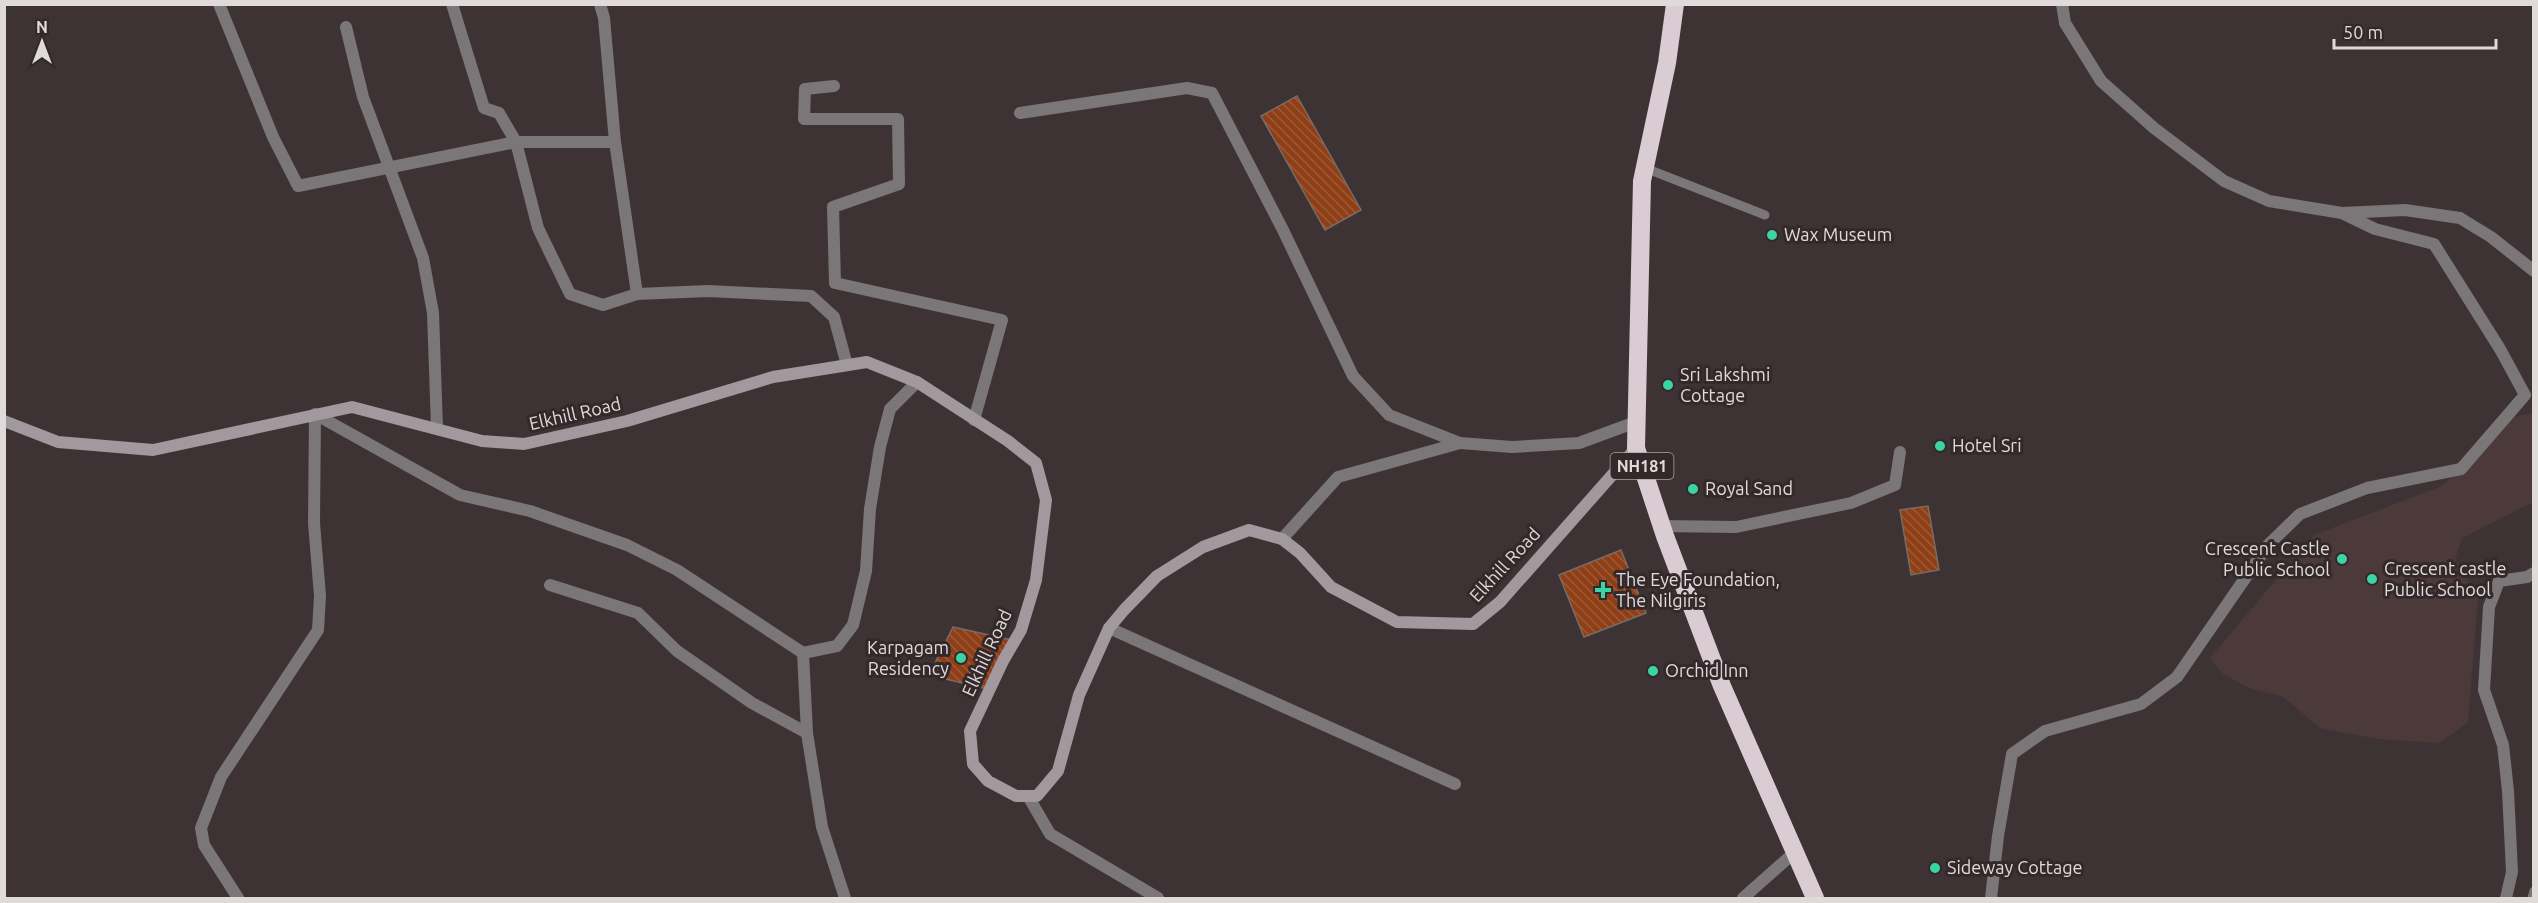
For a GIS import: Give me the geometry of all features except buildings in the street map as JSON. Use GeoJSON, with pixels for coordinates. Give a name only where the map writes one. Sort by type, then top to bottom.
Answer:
{"type":"FeatureCollection","features":[{"type":"Feature","properties":{"kind":"highway","name":"NH181"},"geometry":{"type":"LineString","coordinates":[[1675,4],[1666,63],[1642,182],[1636,448],[1661,526],[1722,686],[1815,898]]}},
{"type":"Feature","properties":{"kind":"street"},"geometry":{"type":"LineString","coordinates":[[219,4],[273,137],[298,186],[516,142],[615,142]]}},
{"type":"Feature","properties":{"kind":"street"},"geometry":{"type":"LineString","coordinates":[[452,4],[484,108],[499,112],[516,142],[538,228],[570,294],[603,305],[637,294],[708,291],[811,296],[834,317],[847,365]]}},
{"type":"Feature","properties":{"kind":"street"},"geometry":{"type":"LineString","coordinates":[[600,4],[604,18],[615,142],[637,294]]}},
{"type":"Feature","properties":{"kind":"street"},"geometry":{"type":"LineString","coordinates":[[2062,4],[2065,23],[2101,81],[2154,128],[2224,181],[2269,201],[2342,213],[2405,210],[2460,218],[2491,237],[2534,271]]}},
{"type":"Feature","properties":{"kind":"street"},"geometry":{"type":"LineString","coordinates":[[346,27],[363,97],[423,258],[433,313],[437,428]]}},
{"type":"Feature","properties":{"kind":"street"},"geometry":{"type":"LineString","coordinates":[[834,86],[805,89],[804,119],[898,119],[899,184],[833,207],[835,283],[1002,320],[974,420]]}},
{"type":"Feature","properties":{"kind":"street"},"geometry":{"type":"LineString","coordinates":[[1020,112],[1187,88],[1212,93],[1283,230],[1353,376],[1389,415],[1460,443],[1512,447],[1579,443],[1636,422]]}},
{"type":"Feature","properties":{"kind":"street"},"geometry":{"type":"LineString","coordinates":[[1991,898],[1998,836],[2012,754],[2045,731],[2141,704],[2177,677],[2268,545],[2300,514],[2367,488],[2461,469],[2525,395],[2500,349],[2434,244],[2375,229],[2342,213]]}},
{"type":"Feature","properties":{"kind":"street","name":"Elkhill Road"},"geometry":{"type":"LineString","coordinates":[[4,421],[58,442],[153,450],[352,407],[482,441],[524,444],[627,421],[773,377],[867,362],[917,382],[1008,441],[1036,463],[1046,500],[1036,580],[1021,630],[1003,661],[970,731],[973,764],[988,781],[1016,796],[1037,796],[1058,771],[1079,695],[1109,628],[1157,576],[1203,548],[1249,530],[1282,539],[1300,553],[1331,587],[1397,622],[1473,624],[1500,602],[1636,448]]}},
{"type":"Feature","properties":{"kind":"street"},"geometry":{"type":"LineString","coordinates":[[238,898],[204,845],[201,828],[221,777],[318,630],[320,596],[314,523],[315,414],[460,495],[530,511],[627,545],[677,570],[803,653],[837,646],[853,625],[866,571],[870,509],[887,418],[890,409],[917,382]]}},
{"type":"Feature","properties":{"kind":"street"},"geometry":{"type":"LineString","coordinates":[[1282,539],[1338,477],[1460,443]]}},
{"type":"Feature","properties":{"kind":"street"},"geometry":{"type":"LineString","coordinates":[[1661,526],[1736,527],[1851,503],[1895,485],[1900,452]]}},
{"type":"Feature","properties":{"kind":"street"},"geometry":{"type":"LineString","coordinates":[[2506,898],[2512,872],[2508,791],[2503,745],[2484,690],[2489,607],[2499,581],[2527,577],[2534,573]]}},
{"type":"Feature","properties":{"kind":"street"},"geometry":{"type":"LineString","coordinates":[[550,585],[638,613],[677,651],[752,703],[807,733]]}},
{"type":"Feature","properties":{"kind":"street"},"geometry":{"type":"LineString","coordinates":[[1109,628],[1455,784]]}},
{"type":"Feature","properties":{"kind":"street"},"geometry":{"type":"LineString","coordinates":[[803,653],[807,733],[822,827],[845,898]]}},
{"type":"Feature","properties":{"kind":"street"},"geometry":{"type":"LineString","coordinates":[[1028,796],[1050,834],[1158,898]]}},
{"type":"Feature","properties":{"kind":"street"},"geometry":{"type":"LineString","coordinates":[[1743,898],[1795,852]]}},
{"type":"Feature","properties":{"kind":"lane"},"geometry":{"type":"LineString","coordinates":[[1645,168],[1765,215]]}},
{"type":"Feature","properties":{"kind":"lane"},"geometry":{"type":"LineString","coordinates":[[2532,898],[2534,891]]}},
{"type":"Feature","properties":{"kind":"shaded area","name":"Crescent castle Public School"},"geometry":{"type":"Polygon","coordinates":[[[2533,413],[2533,502],[2462,538],[2455,559],[2478,598],[2468,722],[2439,743],[2378,739],[2320,728],[2282,696],[2251,689],[2223,674],[2210,658],[2314,535],[2442,486],[2514,417],[2533,413]]]}},
{"type":"Feature","properties":{"kind":"place","name":"Wax Museum"},"geometry":{"type":"Point","coordinates":[1772,235]}},
{"type":"Feature","properties":{"kind":"place","name":"Sri Lakshmi Cottage"},"geometry":{"type":"Point","coordinates":[1668,385]}},
{"type":"Feature","properties":{"kind":"place","name":"Hotel Sri"},"geometry":{"type":"Point","coordinates":[1940,446]}},
{"type":"Feature","properties":{"kind":"place","name":"Royal Sand"},"geometry":{"type":"Point","coordinates":[1693,489]}},
{"type":"Feature","properties":{"kind":"place","name":"Crescent Castle Public School"},"geometry":{"type":"Point","coordinates":[2342,559]}},
{"type":"Feature","properties":{"kind":"place","name":"Crescent castle Public School"},"geometry":{"type":"Point","coordinates":[2372,579]}},
{"type":"Feature","properties":{"kind":"place","name":"The Eye Foundation, The Nilgiris"},"geometry":{"type":"Point","coordinates":[1603,590]}},
{"type":"Feature","properties":{"kind":"place","name":"Karpagam Residency"},"geometry":{"type":"Point","coordinates":[961,658]}},
{"type":"Feature","properties":{"kind":"place","name":"Orchid Inn"},"geometry":{"type":"Point","coordinates":[1653,671]}},
{"type":"Feature","properties":{"kind":"place","name":"Sideway Cottage"},"geometry":{"type":"Point","coordinates":[1935,868]}}]}
